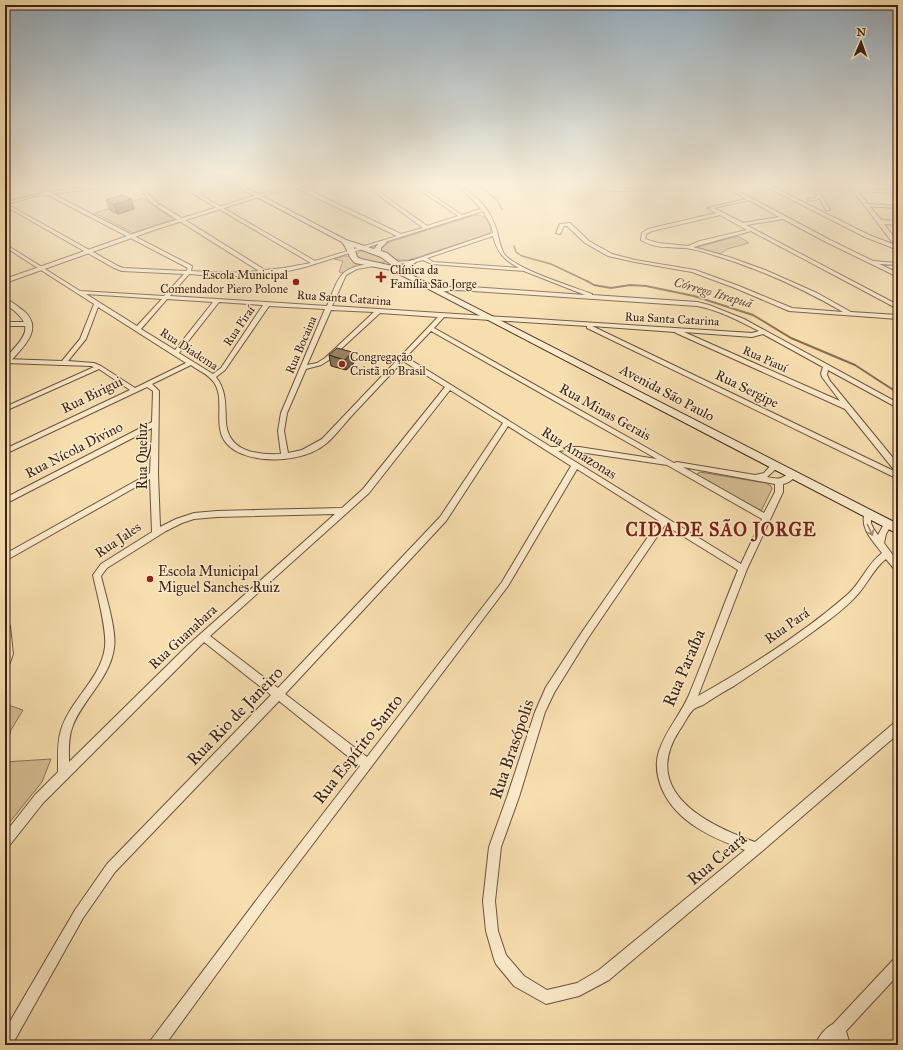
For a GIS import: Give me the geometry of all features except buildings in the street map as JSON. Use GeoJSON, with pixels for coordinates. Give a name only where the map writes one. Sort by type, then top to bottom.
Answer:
{"type":"FeatureCollection","features":[{"type":"Feature","properties":{"kind":"main road","name":"Avenida São Paulo"},"geometry":{"type":"LineString","coordinates":[[329,233],[344,241],[387,257],[422,282]]}},
{"type":"Feature","properties":{"kind":"main road","name":"Avenida São Paulo"},"geometry":{"type":"LineString","coordinates":[[344,241],[352,248],[352,252],[356,259],[374,265],[393,268],[422,282],[893,527]]}},
{"type":"Feature","properties":{"kind":"main road"},"geometry":{"type":"LineString","coordinates":[[377,252],[378,246],[383,242]]}},
{"type":"Feature","properties":{"kind":"main road"},"geometry":{"type":"LineString","coordinates":[[402,269],[412,262]]}},
{"type":"Feature","properties":{"kind":"main road"},"geometry":{"type":"LineString","coordinates":[[374,265],[394,263]]}},
{"type":"Feature","properties":{"kind":"street"},"geometry":{"type":"LineString","coordinates":[[58,233],[122,269],[227,275],[284,270],[315,263],[410,233]]}},
{"type":"Feature","properties":{"kind":"street"},"geometry":{"type":"LineString","coordinates":[[125,233],[190,267],[188,273],[138,329]]}},
{"type":"Feature","properties":{"kind":"street"},"geometry":{"type":"LineString","coordinates":[[5,282],[140,233]]}},
{"type":"Feature","properties":{"kind":"street"},"geometry":{"type":"LineString","coordinates":[[202,233],[264,272]]}},
{"type":"Feature","properties":{"kind":"street"},"geometry":{"type":"LineString","coordinates":[[264,233],[315,263]]}},
{"type":"Feature","properties":{"kind":"street"},"geometry":{"type":"LineString","coordinates":[[395,233],[401,236]]}},
{"type":"Feature","properties":{"kind":"street"},"geometry":{"type":"LineString","coordinates":[[578,233],[587,242],[610,255],[693,271],[791,310],[896,317]]}},
{"type":"Feature","properties":{"kind":"street"},"geometry":{"type":"LineString","coordinates":[[644,233],[643,239],[649,243],[687,247],[718,255],[782,278],[818,295],[850,314]]}},
{"type":"Feature","properties":{"kind":"street"},"geometry":{"type":"LineString","coordinates":[[687,247],[739,233]]}},
{"type":"Feature","properties":{"kind":"street"},"geometry":{"type":"LineString","coordinates":[[757,233],[898,307]]}},
{"type":"Feature","properties":{"kind":"street"},"geometry":{"type":"LineString","coordinates":[[815,233],[898,275]]}},
{"type":"Feature","properties":{"kind":"street"},"geometry":{"type":"LineString","coordinates":[[868,233],[896,242]]}},
{"type":"Feature","properties":{"kind":"street"},"geometry":{"type":"LineString","coordinates":[[870,233],[884,244],[898,248]]}},
{"type":"Feature","properties":{"kind":"street"},"geometry":{"type":"LineString","coordinates":[[877,237],[884,233]]}},
{"type":"Feature","properties":{"kind":"street"},"geometry":{"type":"LineString","coordinates":[[887,233],[896,242]]}},
{"type":"Feature","properties":{"kind":"street"},"geometry":{"type":"LineString","coordinates":[[394,263],[412,262],[495,234],[500,250],[507,260],[597,298]]}},
{"type":"Feature","properties":{"kind":"street"},"geometry":{"type":"LineString","coordinates":[[884,244],[896,242]]}},
{"type":"Feature","properties":{"kind":"street","name":"Rua Diadema"},"geometry":{"type":"LineString","coordinates":[[5,245],[213,377],[220,386],[224,427],[227,438],[232,444],[248,453],[259,456],[285,456],[308,451],[324,441],[443,316]]}},
{"type":"Feature","properties":{"kind":"street"},"geometry":{"type":"LineString","coordinates":[[424,258],[432,263],[528,270]]}},
{"type":"Feature","properties":{"kind":"street"},"geometry":{"type":"LineString","coordinates":[[867,260],[898,264]]}},
{"type":"Feature","properties":{"kind":"street"},"geometry":{"type":"LineString","coordinates":[[502,268],[508,267],[512,263]]}},
{"type":"Feature","properties":{"kind":"street","name":"Rua Bocaina"},"geometry":{"type":"LineString","coordinates":[[285,456],[281,430],[284,412],[345,273],[356,268],[374,265]]}},
{"type":"Feature","properties":{"kind":"street"},"geometry":{"type":"LineString","coordinates":[[438,290],[458,288],[697,304],[742,320],[898,406]]}},
{"type":"Feature","properties":{"kind":"street"},"geometry":{"type":"LineString","coordinates":[[452,297],[462,292],[476,290]]}},
{"type":"Feature","properties":{"kind":"street","name":"Rua Santa Catarina"},"geometry":{"type":"LineString","coordinates":[[81,292],[530,322],[752,335],[763,332]]}},
{"type":"Feature","properties":{"kind":"street"},"geometry":{"type":"LineString","coordinates":[[64,362],[83,339],[92,318],[96,302],[101,297],[111,294]]}},
{"type":"Feature","properties":{"kind":"street"},"geometry":{"type":"LineString","coordinates":[[5,301],[27,319],[28,324],[28,333],[25,339],[5,361]]}},
{"type":"Feature","properties":{"kind":"street"},"geometry":{"type":"LineString","coordinates":[[176,353],[217,301]]}},
{"type":"Feature","properties":{"kind":"street","name":"Rua Piraí"},"geometry":{"type":"LineString","coordinates":[[213,377],[223,370],[267,304]]}},
{"type":"Feature","properties":{"kind":"street"},"geometry":{"type":"LineString","coordinates":[[462,317],[475,309]]}},
{"type":"Feature","properties":{"kind":"street"},"geometry":{"type":"LineString","coordinates":[[92,318],[110,311]]}},
{"type":"Feature","properties":{"kind":"street"},"geometry":{"type":"LineString","coordinates":[[304,368],[319,364],[326,359],[379,311]]}},
{"type":"Feature","properties":{"kind":"street"},"geometry":{"type":"LineString","coordinates":[[516,331],[519,325],[530,322]]}},
{"type":"Feature","properties":{"kind":"street"},"geometry":{"type":"LineString","coordinates":[[5,324],[28,324]]}},
{"type":"Feature","properties":{"kind":"street","name":"Rua Sergipe"},"geometry":{"type":"LineString","coordinates":[[585,325],[898,476]]}},
{"type":"Feature","properties":{"kind":"street","name":"Rua Minas Gerais"},"geometry":{"type":"LineString","coordinates":[[431,328],[766,518]]}},
{"type":"Feature","properties":{"kind":"street","name":"Rua Piauí"},"geometry":{"type":"LineString","coordinates":[[674,330],[847,407]]}},
{"type":"Feature","properties":{"kind":"street","name":"Rua Amazonas"},"geometry":{"type":"LineString","coordinates":[[403,358],[743,569]]}},
{"type":"Feature","properties":{"kind":"street"},"geometry":{"type":"LineString","coordinates":[[5,361],[88,364],[99,367],[134,390]]}},
{"type":"Feature","properties":{"kind":"street","name":"Rua Birigui"},"geometry":{"type":"LineString","coordinates":[[5,452],[191,363]]}},
{"type":"Feature","properties":{"kind":"street"},"geometry":{"type":"LineString","coordinates":[[827,366],[824,376],[847,407],[898,469]]}},
{"type":"Feature","properties":{"kind":"street"},"geometry":{"type":"LineString","coordinates":[[5,409],[99,367]]}},
{"type":"Feature","properties":{"kind":"street","name":"Rua Queluz"},"geometry":{"type":"LineString","coordinates":[[147,384],[156,391],[154,474],[156,533]]}},
{"type":"Feature","properties":{"kind":"street","name":"Rua Guanabara"},"geometry":{"type":"LineString","coordinates":[[5,842],[39,799],[204,636],[366,491],[449,387]]}},
{"type":"Feature","properties":{"kind":"street","name":"Rua Nícola Divino"},"geometry":{"type":"LineString","coordinates":[[5,501],[155,423]]}},
{"type":"Feature","properties":{"kind":"street","name":"Rua Rio de Janeiro"},"geometry":{"type":"LineString","coordinates":[[5,1044],[79,914],[111,868],[278,695],[443,519],[507,423]]}},
{"type":"Feature","properties":{"kind":"street"},"geometry":{"type":"LineString","coordinates":[[549,449],[579,449],[779,482],[785,481],[792,475]]}},
{"type":"Feature","properties":{"kind":"street"},"geometry":{"type":"LineString","coordinates":[[567,460],[571,453],[579,449]]}},
{"type":"Feature","properties":{"kind":"street","name":"Rua Espírito Santo"},"geometry":{"type":"LineString","coordinates":[[156,1045],[265,898],[367,764],[400,724],[505,584],[575,466]]}},
{"type":"Feature","properties":{"kind":"street"},"geometry":{"type":"LineString","coordinates":[[753,478],[766,475],[775,466]]}},
{"type":"Feature","properties":{"kind":"street"},"geometry":{"type":"LineString","coordinates":[[5,558],[154,474]]}},
{"type":"Feature","properties":{"kind":"street","name":"Rua Paraíba"},"geometry":{"type":"LineString","coordinates":[[757,848],[721,835],[687,814],[671,796],[665,781],[663,767],[664,750],[671,734],[689,706],[743,569],[779,492],[779,482]]}},
{"type":"Feature","properties":{"kind":"street","name":"Rua Jales"},"geometry":{"type":"LineString","coordinates":[[64,775],[64,737],[68,725],[102,668],[111,646],[97,575],[99,570],[110,561],[156,533],[179,521],[194,516],[217,514],[344,512]]}},
{"type":"Feature","properties":{"kind":"street"},"geometry":{"type":"LineString","coordinates":[[868,514],[868,526],[898,568]]}},
{"type":"Feature","properties":{"kind":"street","name":"Rua Brasópolis"},"geometry":{"type":"LineString","coordinates":[[546,996],[519,981],[501,959],[492,931],[489,901],[495,847],[513,797],[540,712],[550,690],[584,635],[664,520]]}},
{"type":"Feature","properties":{"kind":"street"},"geometry":{"type":"LineString","coordinates":[[880,544],[882,534],[893,527]]}},
{"type":"Feature","properties":{"kind":"street","name":"Rua Pará"},"geometry":{"type":"LineString","coordinates":[[689,706],[728,685],[828,615],[858,590],[877,561],[887,554]]}},
{"type":"Feature","properties":{"kind":"street"},"geometry":{"type":"LineString","coordinates":[[5,626],[8,654],[5,665]]}},
{"type":"Feature","properties":{"kind":"street"},"geometry":{"type":"LineString","coordinates":[[204,636],[367,764]]}},
{"type":"Feature","properties":{"kind":"street","name":"Rua Ceará"},"geometry":{"type":"LineString","coordinates":[[546,996],[579,989],[604,975],[757,848],[898,727]]}},
{"type":"Feature","properties":{"kind":"street"},"geometry":{"type":"LineString","coordinates":[[822,1045],[832,1032],[838,1029],[898,965]]}},
{"type":"Feature","properties":{"kind":"street"},"geometry":{"type":"LineString","coordinates":[[838,1029],[844,1045]]}},
{"type":"Feature","properties":{"kind":"shaded area"},"geometry":{"type":"Polygon","coordinates":[[[418,233],[490,233],[409,260],[397,260],[380,250],[389,242],[418,233]]]}},
{"type":"Feature","properties":{"kind":"shaded area"},"geometry":{"type":"Polygon","coordinates":[[[738,236],[749,243],[727,249],[720,254],[697,247],[738,236]]]}},
{"type":"Feature","properties":{"kind":"shaded area"},"geometry":{"type":"Polygon","coordinates":[[[360,251],[374,253],[381,256],[386,261],[383,263],[366,262],[358,258],[356,255],[360,251]]]}},
{"type":"Feature","properties":{"kind":"shaded area"},"geometry":{"type":"Polygon","coordinates":[[[349,256],[358,264],[342,273],[339,272],[343,261],[334,259],[349,256]]]}},
{"type":"Feature","properties":{"kind":"shaded area"},"geometry":{"type":"Polygon","coordinates":[[[700,472],[766,483],[771,486],[772,489],[761,511],[699,477],[697,474],[700,472]]]}},
{"type":"Feature","properties":{"kind":"shaded area"},"geometry":{"type":"Polygon","coordinates":[[[5,704],[23,710],[11,730],[5,753],[5,704]]]}},
{"type":"Feature","properties":{"kind":"shaded area"},"geometry":{"type":"Polygon","coordinates":[[[51,759],[42,782],[5,828],[5,762],[51,759]]]}},
{"type":"Feature","properties":{"kind":"waterway","name":"Córrego Itrapuã"},"geometry":{"type":"LineString","coordinates":[[514,246],[516,252],[522,256],[551,264],[588,281]]}},
{"type":"Feature","properties":{"kind":"waterway","name":"Córrego Itrapuã"},"geometry":{"type":"LineString","coordinates":[[588,281],[594,285],[611,288],[630,285],[646,286],[694,296],[753,315],[791,338],[855,365],[898,393]]}},
{"type":"Feature","properties":{"kind":"place","name":"Clínica da Família São Jorge"},"geometry":{"type":"Point","coordinates":[381,277]}},
{"type":"Feature","properties":{"kind":"place","name":"Escola Municipal Comendador Piero Polone"},"geometry":{"type":"Point","coordinates":[296,282]}},
{"type":"Feature","properties":{"kind":"place","name":"Congregação Cristã no Brasil"},"geometry":{"type":"Point","coordinates":[342,364]}},
{"type":"Feature","properties":{"kind":"place","name":"Escola Municipal Miguel Sanches Ruiz"},"geometry":{"type":"Point","coordinates":[150,579]}},
{"type":"Feature","properties":{"kind":"district","name":"CIDADE SÃO JORGE"},"geometry":{"type":"Point","coordinates":[721,530]}}]}
